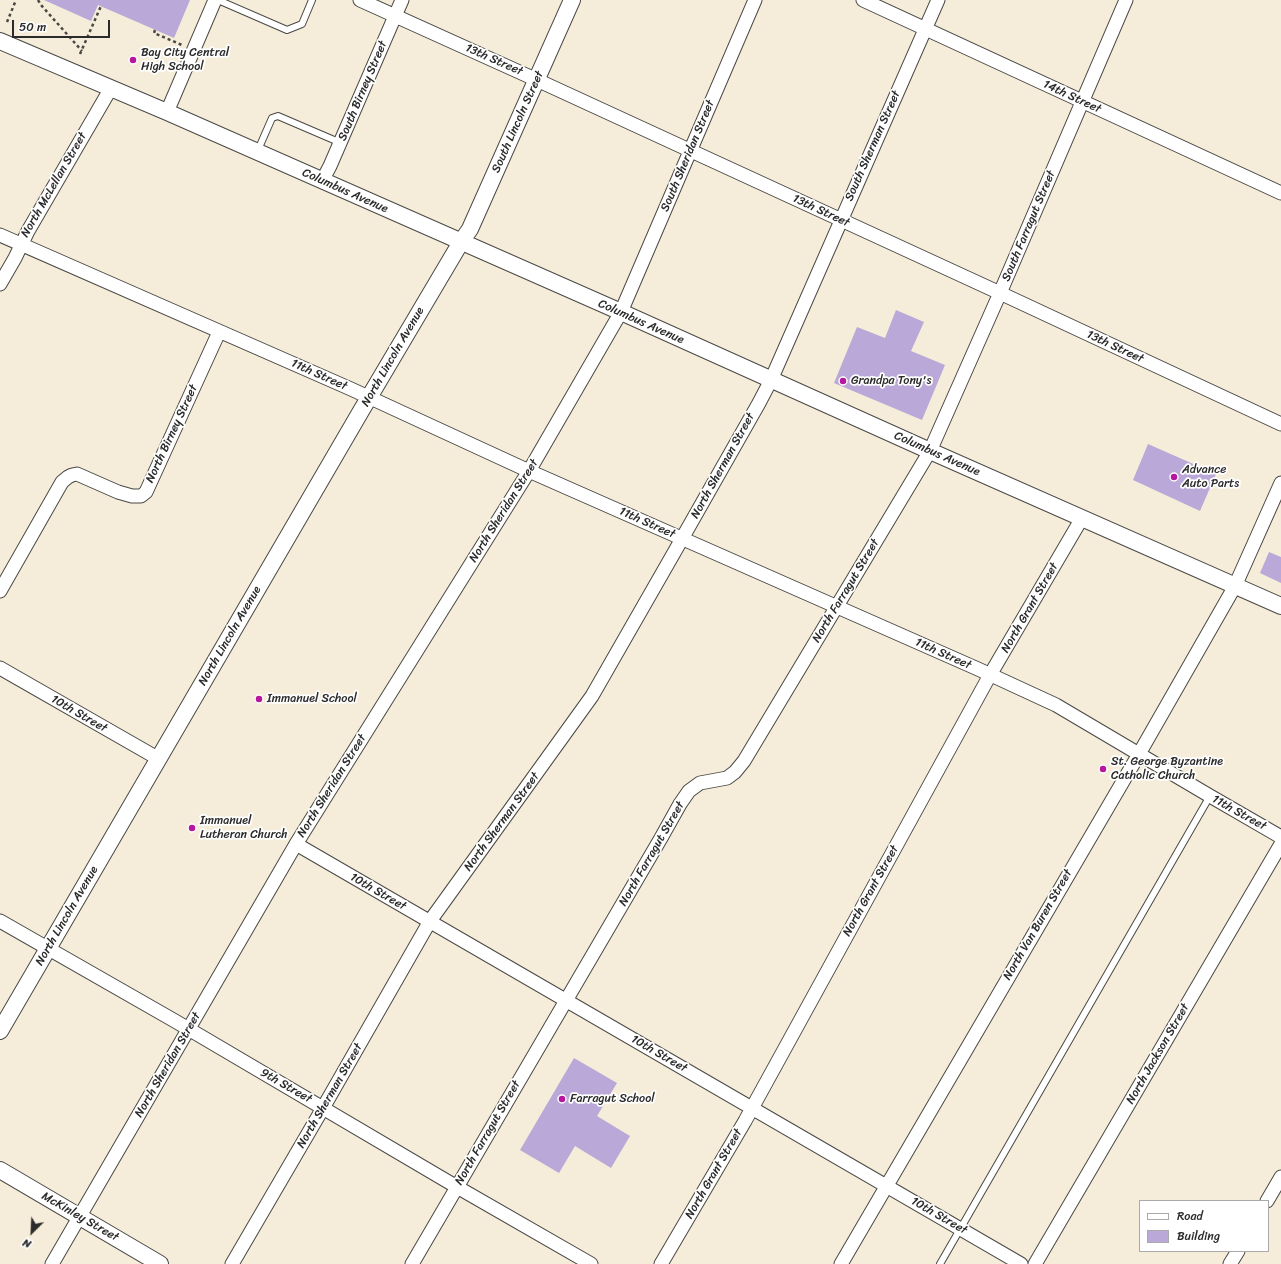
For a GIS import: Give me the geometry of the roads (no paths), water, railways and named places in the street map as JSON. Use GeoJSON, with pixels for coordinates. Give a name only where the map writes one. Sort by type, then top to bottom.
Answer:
{"type":"FeatureCollection","features":[{"type":"Feature","properties":{"kind":"street"},"geometry":{"type":"LineString","coordinates":[[167,112],[216,0]]}},
{"type":"Feature","properties":{"kind":"street","name":"13th Street"},"geometry":{"type":"LineString","coordinates":[[360,0],[690,150],[1281,424]]}},
{"type":"Feature","properties":{"kind":"street","name":"South Birney Street"},"geometry":{"type":"LineString","coordinates":[[322,181],[341,143],[402,0]]}},
{"type":"Feature","properties":{"kind":"street","name":"South Lincoln Street"},"geometry":{"type":"LineString","coordinates":[[461,242],[470,229],[572,0]]}},
{"type":"Feature","properties":{"kind":"street","name":"South Sheridan Street"},"geometry":{"type":"LineString","coordinates":[[621,312],[755,0]]}},
{"type":"Feature","properties":{"kind":"street","name":"14th Street"},"geometry":{"type":"LineString","coordinates":[[863,0],[1281,193]]}},
{"type":"Feature","properties":{"kind":"street","name":"South Sherman Street"},"geometry":{"type":"LineString","coordinates":[[771,380],[840,220],[938,0]]}},
{"type":"Feature","properties":{"kind":"street","name":"South Farragut Street"},"geometry":{"type":"LineString","coordinates":[[930,451],[1000,293],[1126,0]]}},
{"type":"Feature","properties":{"kind":"street","name":"Columbus Avenue"},"geometry":{"type":"LineString","coordinates":[[0,41],[167,112],[621,312],[930,451],[1281,606]]}},
{"type":"Feature","properties":{"kind":"street","name":"North McLellan Street"},"geometry":{"type":"LineString","coordinates":[[0,284],[111,88]]}},
{"type":"Feature","properties":{"kind":"street","name":"11th Street"},"geometry":{"type":"LineString","coordinates":[[0,235],[1056,705],[1281,836]]}},
{"type":"Feature","properties":{"kind":"street","name":"North Lincoln Avenue"},"geometry":{"type":"LineString","coordinates":[[0,1031],[461,242]]}},
{"type":"Feature","properties":{"kind":"street","name":"North Sheridan Street"},"geometry":{"type":"LineString","coordinates":[[52,1264],[296,844],[529,471],[621,312]]}},
{"type":"Feature","properties":{"kind":"street","name":"North Birney Street"},"geometry":{"type":"LineString","coordinates":[[0,591],[62,482],[68,477],[77,474],[118,492],[132,496],[141,496],[146,492],[219,332]]}},
{"type":"Feature","properties":{"kind":"street","name":"North Sherman Street"},"geometry":{"type":"LineString","coordinates":[[232,1264],[430,921],[592,696],[683,539],[771,380]]}},
{"type":"Feature","properties":{"kind":"street","name":"North Farragut Street"},"geometry":{"type":"LineString","coordinates":[[412,1264],[680,804],[689,791],[700,783],[727,778],[735,772],[744,761],[930,451]]}},
{"type":"Feature","properties":{"kind":"street","name":"North Van Buren Street"},"geometry":{"type":"LineString","coordinates":[[841,1264],[1139,754],[1235,586],[1281,483]]}},
{"type":"Feature","properties":{"kind":"street","name":"North Grant Street"},"geometry":{"type":"LineString","coordinates":[[661,1264],[752,1107],[990,675],[1082,518]]}},
{"type":"Feature","properties":{"kind":"street","name":"10th Street"},"geometry":{"type":"LineString","coordinates":[[0,668],[159,759]]}},
{"type":"Feature","properties":{"kind":"street","name":"10th Street"},"geometry":{"type":"LineString","coordinates":[[296,844],[1022,1264]]}},
{"type":"Feature","properties":{"kind":"street","name":"North Jackson Street"},"geometry":{"type":"LineString","coordinates":[[1035,1264],[1281,844]]}},
{"type":"Feature","properties":{"kind":"street","name":"9th Street"},"geometry":{"type":"LineString","coordinates":[[0,921],[592,1264]]}},
{"type":"Feature","properties":{"kind":"street","name":"McKinley Street"},"geometry":{"type":"LineString","coordinates":[[0,1170],[160,1264]]}},
{"type":"Feature","properties":{"kind":"street"},"geometry":{"type":"LineString","coordinates":[[1268,1200],[1281,1177]]}},
{"type":"Feature","properties":{"kind":"street"},"geometry":{"type":"LineString","coordinates":[[1230,1264],[1237,1252]]}},
{"type":"Feature","properties":{"kind":"lane"},"geometry":{"type":"LineString","coordinates":[[216,0],[287,30],[302,24],[312,0]]}},
{"type":"Feature","properties":{"kind":"lane"},"geometry":{"type":"LineString","coordinates":[[257,152],[272,118],[278,116],[341,143]]}},
{"type":"Feature","properties":{"kind":"lane"},"geometry":{"type":"LineString","coordinates":[[940,1264],[1210,796]]}},
{"type":"Feature","properties":{"kind":"place","name":"Bay City Central High School"},"geometry":{"type":"Point","coordinates":[133,60]}},
{"type":"Feature","properties":{"kind":"place","name":"Grandpa Tony's"},"geometry":{"type":"Point","coordinates":[843,381]}},
{"type":"Feature","properties":{"kind":"place","name":"Advance Auto Parts"},"geometry":{"type":"Point","coordinates":[1174,477]}},
{"type":"Feature","properties":{"kind":"place","name":"Immanuel School"},"geometry":{"type":"Point","coordinates":[259,699]}},
{"type":"Feature","properties":{"kind":"place","name":"St. George Byzantine Catholic Church"},"geometry":{"type":"Point","coordinates":[1103,769]}},
{"type":"Feature","properties":{"kind":"place","name":"Immanuel Lutheran Church"},"geometry":{"type":"Point","coordinates":[192,828]}},
{"type":"Feature","properties":{"kind":"place","name":"Farragut School"},"geometry":{"type":"Point","coordinates":[562,1099]}}]}
